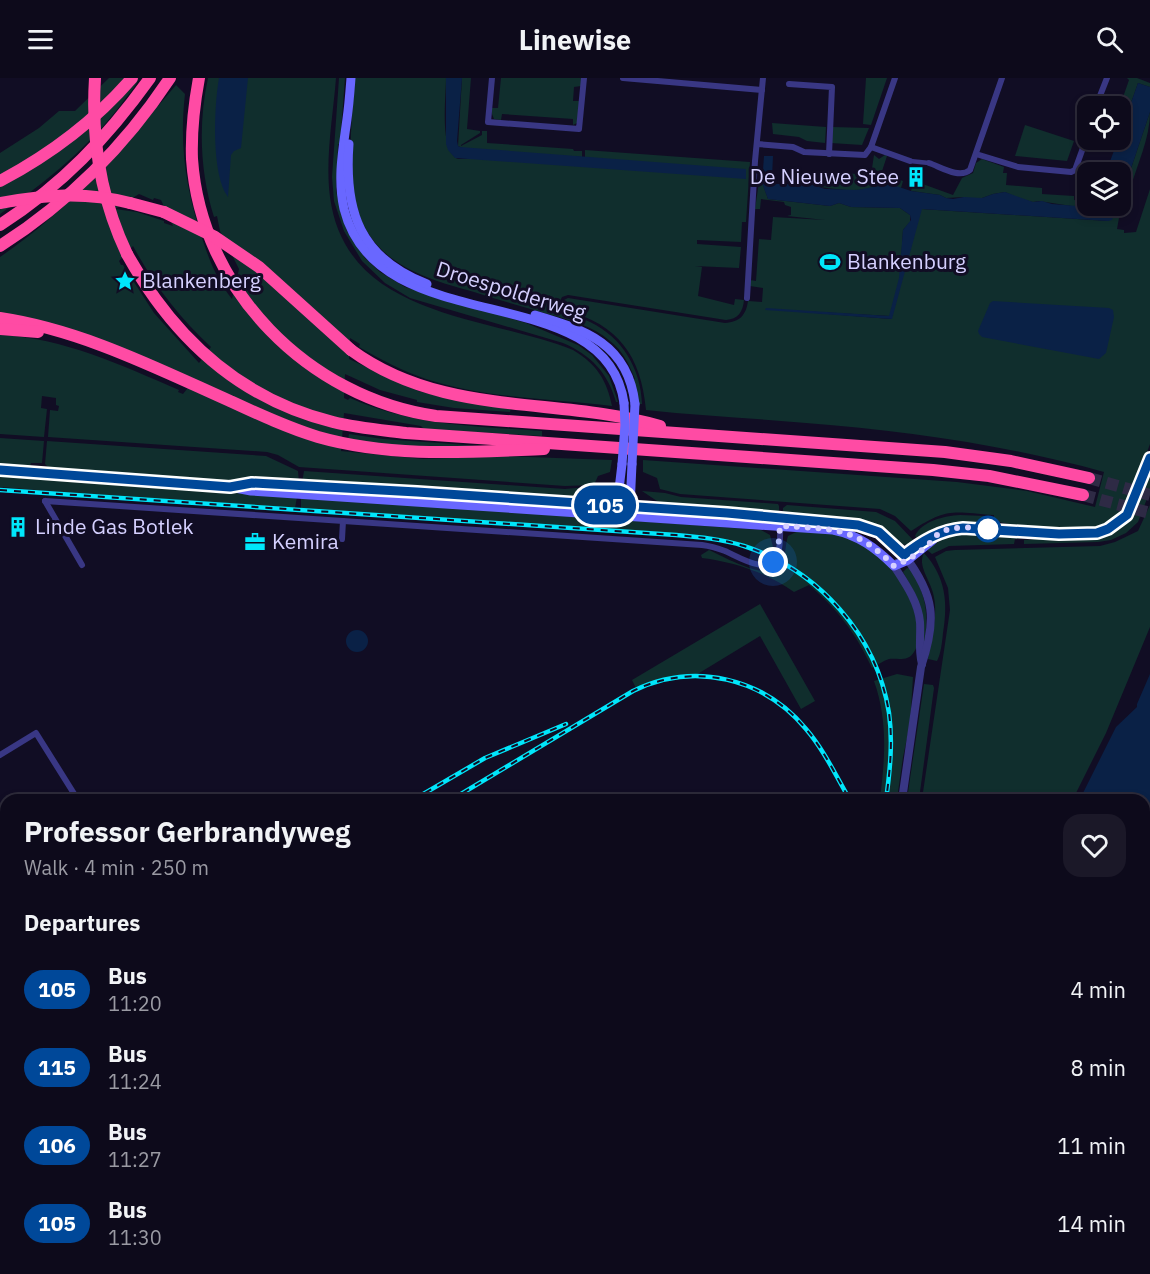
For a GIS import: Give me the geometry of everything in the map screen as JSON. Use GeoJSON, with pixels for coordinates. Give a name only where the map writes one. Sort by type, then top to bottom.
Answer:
{"type":"FeatureCollection","features":[{"type":"Feature","properties":{"kind":"highway"},"geometry":{"type":"LineString","coordinates":[[95,78],[94,132],[100,179],[111,218],[126,254],[160,307],[174,325],[231,376],[268,398],[313,417],[345,425],[406,433],[933,470],[1010,480],[1083,495]]}},
{"type":"Feature","properties":{"kind":"highway"},"geometry":{"type":"LineString","coordinates":[[0,181],[65,142],[105,107],[132,78]]}},
{"type":"Feature","properties":{"kind":"highway"},"geometry":{"type":"LineString","coordinates":[[0,225],[31,205],[84,159],[126,111],[150,78]]}},
{"type":"Feature","properties":{"kind":"highway"},"geometry":{"type":"LineString","coordinates":[[0,246],[40,219],[94,171],[138,124],[171,78]]}},
{"type":"Feature","properties":{"kind":"highway"},"geometry":{"type":"LineString","coordinates":[[199,78],[192,139],[195,182],[199,204],[217,254],[259,320],[279,340],[317,371],[362,396],[399,409],[436,416],[945,452],[1011,461],[1089,478]]}},
{"type":"Feature","properties":{"kind":"highway"},"geometry":{"type":"LineString","coordinates":[[0,203],[42,195],[86,195],[164,212],[215,237],[259,267],[351,350],[367,362],[395,377],[453,396],[487,402],[633,418],[685,434]]}},
{"type":"Feature","properties":{"kind":"highway"},"geometry":{"type":"LineString","coordinates":[[0,318],[48,327],[109,349],[298,429],[343,443],[416,453],[596,447]]}},
{"type":"Feature","properties":{"kind":"highway"},"geometry":{"type":"LineString","coordinates":[[0,329],[54,335],[109,349]]}},
{"type":"Feature","properties":{"kind":"main road","name":"Droespolderweg"},"geometry":{"type":"LineString","coordinates":[[351,78],[342,155],[341,194],[352,230],[376,262],[391,274],[412,285],[570,333],[598,351],[613,369],[624,403],[625,424],[617,506]]}},
{"type":"Feature","properties":{"kind":"main road","name":"Droespolderweg"},"geometry":{"type":"LineString","coordinates":[[347,118],[350,198],[358,225],[379,254],[402,273],[429,285],[561,323],[592,335],[606,345],[622,363],[628,375],[635,404],[630,507],[625,517]]}},
{"type":"Feature","properties":{"kind":"main road"},"geometry":{"type":"LineString","coordinates":[[230,487],[252,483],[300,485],[630,507],[780,523],[847,533],[872,546],[894,566],[926,539],[953,529],[1059,534],[1097,533],[1118,524],[1127,515],[1150,458]]}},
{"type":"Feature","properties":{"kind":"main road"},"geometry":{"type":"LineString","coordinates":[[0,470],[230,487],[251,491],[625,517],[858,525],[879,532],[906,558]]}},
{"type":"Feature","properties":{"kind":"main road"},"geometry":{"type":"LineString","coordinates":[[617,506],[625,517]]}},
{"type":"Feature","properties":{"kind":"street"},"geometry":{"type":"LineString","coordinates":[[492,78],[488,122],[579,129],[584,78]]}},
{"type":"Feature","properties":{"kind":"street"},"geometry":{"type":"LineString","coordinates":[[623,78],[762,90]]}},
{"type":"Feature","properties":{"kind":"street"},"geometry":{"type":"LineString","coordinates":[[747,298],[763,78]]}},
{"type":"Feature","properties":{"kind":"street"},"geometry":{"type":"LineString","coordinates":[[758,144],[797,148],[804,152],[862,156],[869,152],[895,78]]}},
{"type":"Feature","properties":{"kind":"street"},"geometry":{"type":"LineString","coordinates":[[871,147],[910,161],[929,163],[966,174],[970,170],[1002,78]]}},
{"type":"Feature","properties":{"kind":"street"},"geometry":{"type":"LineString","coordinates":[[1100,96],[1107,78]]}},
{"type":"Feature","properties":{"kind":"street"},"geometry":{"type":"LineString","coordinates":[[789,84],[832,87],[829,154]]}},
{"type":"Feature","properties":{"kind":"street"},"geometry":{"type":"LineString","coordinates":[[976,154],[1018,167],[1071,171],[1075,170],[1082,150]]}},
{"type":"Feature","properties":{"kind":"street"},"geometry":{"type":"LineString","coordinates":[[82,564],[45,501],[702,545],[763,565],[773,562],[777,556],[780,523]]}},
{"type":"Feature","properties":{"kind":"street"},"geometry":{"type":"LineString","coordinates":[[342,539],[343,521]]}},
{"type":"Feature","properties":{"kind":"street"},"geometry":{"type":"LineString","coordinates":[[903,794],[922,664],[932,619],[929,598],[918,575],[906,558]]}},
{"type":"Feature","properties":{"kind":"street"},"geometry":{"type":"LineString","coordinates":[[894,566],[911,592],[920,620],[919,652],[922,664]]}},
{"type":"Feature","properties":{"kind":"street"},"geometry":{"type":"LineString","coordinates":[[0,755],[36,733],[74,794]]}},
{"type":"Feature","properties":{"kind":"green space"},"geometry":{"type":"Polygon","coordinates":[[[109,78],[124,78],[105,100],[61,139],[0,176],[0,153],[39,128],[59,111],[75,111],[109,78]]]}},
{"type":"Feature","properties":{"kind":"green space"},"geometry":{"type":"Polygon","coordinates":[[[139,78],[112,116],[83,147],[35,189],[0,214],[0,187],[38,165],[92,125],[139,78]]]}},
{"type":"Feature","properties":{"kind":"green space"},"geometry":{"type":"Polygon","coordinates":[[[208,78],[336,78],[329,152],[330,197],[341,237],[362,267],[391,289],[424,306],[573,350],[589,361],[600,374],[612,406],[494,394],[448,385],[417,376],[391,364],[359,347],[360,344],[350,338],[349,359],[418,391],[468,403],[511,408],[510,412],[454,408],[417,402],[417,400],[380,390],[345,374],[344,398],[421,419],[468,426],[542,431],[542,436],[424,429],[421,426],[344,413],[341,451],[423,459],[504,456],[612,460],[610,472],[598,476],[594,485],[565,486],[299,467],[278,455],[267,452],[48,437],[50,410],[58,411],[59,406],[56,405],[56,398],[42,396],[41,408],[47,409],[44,437],[0,434],[0,335],[47,341],[92,354],[136,371],[179,390],[178,392],[183,394],[194,380],[0,315],[0,257],[72,199],[115,155],[176,85],[185,94],[183,132],[185,168],[192,204],[212,264],[232,299],[239,269],[220,231],[217,216],[214,217],[203,165],[202,130],[208,78]],[[139,194],[115,209],[137,212],[173,226],[161,200],[154,198],[153,200],[139,194]],[[133,246],[119,261],[121,265],[154,313],[199,363],[211,347],[168,300],[133,246]]]}},
{"type":"Feature","properties":{"kind":"green space"},"geometry":{"type":"Polygon","coordinates":[[[339,78],[345,78],[336,190],[347,231],[365,258],[380,272],[405,287],[526,323],[578,345],[592,355],[609,376],[618,402],[597,366],[573,348],[563,343],[410,298],[385,283],[362,261],[344,231],[334,201],[332,177],[339,78]]]}},
{"type":"Feature","properties":{"kind":"green space"},"geometry":{"type":"Polygon","coordinates":[[[355,78],[446,78],[446,135],[452,154],[458,159],[585,157],[585,150],[750,162],[746,222],[742,222],[741,242],[697,240],[697,244],[741,247],[739,268],[695,266],[702,267],[698,296],[734,305],[735,299],[744,300],[741,311],[734,318],[726,320],[568,295],[562,297],[558,305],[560,309],[601,328],[628,355],[641,391],[642,404],[638,404],[633,379],[635,379],[625,358],[615,345],[596,331],[573,321],[439,282],[391,258],[367,231],[355,198],[352,182],[351,129],[355,78]]]}},
{"type":"Feature","properties":{"kind":"green space"},"geometry":{"type":"Polygon","coordinates":[[[462,78],[471,78],[467,129],[480,131],[480,133],[461,146],[482,135],[482,131],[487,131],[487,143],[573,149],[582,151],[582,157],[465,149],[458,146],[462,78]]]}},
{"type":"Feature","properties":{"kind":"green space"},"geometry":{"type":"Polygon","coordinates":[[[501,78],[581,78],[581,86],[574,87],[573,101],[580,101],[577,123],[573,125],[573,119],[502,114],[501,120],[494,119],[492,108],[498,108],[501,78]]]}},
{"type":"Feature","properties":{"kind":"green space"},"geometry":{"type":"Polygon","coordinates":[[[866,78],[887,78],[871,125],[863,124],[866,78]]]}},
{"type":"Feature","properties":{"kind":"green space"},"geometry":{"type":"Polygon","coordinates":[[[1127,78],[1137,78],[1150,83],[1150,87],[1138,83],[1131,103],[1131,96],[1123,96],[1129,80],[1127,78]]]}},
{"type":"Feature","properties":{"kind":"green space"},"geometry":{"type":"Polygon","coordinates":[[[1150,112],[1146,142],[1131,187],[1131,168],[1150,112]]]}},
{"type":"Feature","properties":{"kind":"green space"},"geometry":{"type":"Polygon","coordinates":[[[772,123],[826,127],[825,143],[773,134],[772,123]]]}},
{"type":"Feature","properties":{"kind":"green space"},"geometry":{"type":"Polygon","coordinates":[[[1025,125],[1074,141],[1067,161],[1015,156],[1025,125]]]}},
{"type":"Feature","properties":{"kind":"green space"},"geometry":{"type":"Polygon","coordinates":[[[832,127],[869,128],[862,145],[831,143],[832,127]]]}},
{"type":"Feature","properties":{"kind":"green space"},"geometry":{"type":"Polygon","coordinates":[[[874,155],[879,159],[887,156],[881,174],[903,181],[901,188],[888,185],[848,190],[789,185],[789,183],[796,182],[797,176],[842,180],[843,173],[871,175],[874,155]]]}},
{"type":"Feature","properties":{"kind":"green space"},"geometry":{"type":"Polygon","coordinates":[[[982,159],[1004,167],[1003,173],[1007,173],[1006,185],[1042,188],[1042,194],[1074,196],[1077,207],[1033,202],[1005,192],[969,199],[946,198],[911,191],[913,185],[919,187],[920,183],[953,195],[962,178],[973,173],[976,163],[982,159]]]}},
{"type":"Feature","properties":{"kind":"green space"},"geometry":{"type":"Polygon","coordinates":[[[759,182],[762,182],[768,199],[830,206],[839,203],[851,207],[900,208],[910,215],[910,222],[903,230],[900,278],[890,316],[765,309],[891,319],[921,209],[1108,221],[1120,216],[1117,229],[1124,230],[1124,233],[1136,232],[1150,189],[1150,444],[1132,492],[1116,517],[1097,527],[1080,529],[1023,527],[990,520],[994,519],[994,515],[959,512],[934,518],[911,531],[895,516],[880,509],[680,494],[660,489],[657,478],[643,472],[643,460],[957,482],[1027,491],[1095,507],[1104,472],[1031,454],[956,440],[882,430],[646,410],[639,374],[624,345],[600,324],[565,310],[562,304],[568,298],[725,323],[738,319],[744,314],[748,301],[762,302],[763,288],[750,286],[750,280],[756,281],[759,239],[771,240],[773,217],[825,220],[787,216],[791,215],[791,207],[785,205],[784,202],[761,199],[760,209],[755,209],[759,182]]]}},
{"type":"Feature","properties":{"kind":"green space"},"geometry":{"type":"Polygon","coordinates":[[[349,434],[383,439],[481,446],[411,449],[348,439],[349,434]]]}},
{"type":"Feature","properties":{"kind":"green space"},"geometry":{"type":"Polygon","coordinates":[[[0,438],[44,441],[42,463],[31,463],[30,467],[0,463],[0,438]]]}},
{"type":"Feature","properties":{"kind":"green space"},"geometry":{"type":"Polygon","coordinates":[[[47,441],[266,456],[298,471],[299,482],[213,481],[50,469],[45,464],[47,441]]]}},
{"type":"Feature","properties":{"kind":"green space"},"geometry":{"type":"Polygon","coordinates":[[[1150,468],[1150,491],[1138,522],[1126,533],[1111,540],[1098,542],[1024,544],[1024,540],[1048,537],[1094,538],[1116,529],[1131,512],[1150,468]]]}},
{"type":"Feature","properties":{"kind":"green space"},"geometry":{"type":"Polygon","coordinates":[[[304,471],[565,489],[587,487],[612,489],[605,497],[596,500],[302,483],[304,471]]]}},
{"type":"Feature","properties":{"kind":"green space"},"geometry":{"type":"Polygon","coordinates":[[[0,476],[297,497],[295,508],[36,490],[0,487],[0,476]]]}},
{"type":"Feature","properties":{"kind":"green space"},"geometry":{"type":"Polygon","coordinates":[[[642,491],[681,497],[778,504],[779,516],[731,508],[660,503],[642,491]]]}},
{"type":"Feature","properties":{"kind":"green space"},"geometry":{"type":"Polygon","coordinates":[[[301,497],[761,530],[770,535],[773,547],[770,553],[742,543],[713,537],[301,508],[301,497]]]}},
{"type":"Feature","properties":{"kind":"green space"},"geometry":{"type":"Polygon","coordinates":[[[787,505],[876,512],[895,521],[915,542],[907,545],[895,541],[885,533],[783,516],[783,508],[787,505]]]}},
{"type":"Feature","properties":{"kind":"green space"},"geometry":{"type":"Polygon","coordinates":[[[1150,505],[1150,627],[1106,733],[1076,794],[923,794],[950,610],[948,588],[935,557],[946,551],[955,550],[1100,546],[1138,531],[1150,505]]]}},
{"type":"Feature","properties":{"kind":"green space"},"geometry":{"type":"Polygon","coordinates":[[[960,515],[985,516],[985,521],[942,528],[919,541],[915,536],[928,523],[960,515]]]}},
{"type":"Feature","properties":{"kind":"green space"},"geometry":{"type":"Polygon","coordinates":[[[798,531],[830,532],[849,537],[876,553],[888,564],[907,591],[913,606],[918,636],[916,649],[912,655],[906,658],[889,659],[872,668],[845,622],[809,585],[794,592],[762,574],[726,562],[702,558],[701,555],[709,550],[747,567],[768,571],[782,564],[788,536],[798,531]]]}},
{"type":"Feature","properties":{"kind":"green space"},"geometry":{"type":"Polygon","coordinates":[[[976,532],[1022,539],[1015,539],[1014,544],[949,546],[932,554],[927,550],[950,536],[976,532]]]}},
{"type":"Feature","properties":{"kind":"green space"},"geometry":{"type":"Polygon","coordinates":[[[924,553],[937,571],[944,591],[945,622],[937,661],[928,659],[934,626],[935,601],[923,568],[924,553]]]}},
{"type":"Feature","properties":{"kind":"green space"},"geometry":{"type":"Polygon","coordinates":[[[910,568],[921,590],[926,608],[924,651],[916,595],[903,572],[910,568]]]}},
{"type":"Feature","properties":{"kind":"green space"},"geometry":{"type":"Polygon","coordinates":[[[760,604],[815,701],[801,709],[760,636],[691,678],[663,681],[637,690],[632,680],[760,604]]]}},
{"type":"Feature","properties":{"kind":"green space"},"geometry":{"type":"Polygon","coordinates":[[[897,674],[913,677],[910,724],[898,794],[880,794],[884,740],[882,711],[874,681],[897,674]]]}},
{"type":"Feature","properties":{"kind":"green space"},"geometry":{"type":"Polygon","coordinates":[[[924,684],[933,685],[920,792],[919,794],[908,794],[924,684]]]}},
{"type":"Feature","properties":{"kind":"water"},"geometry":{"type":"Polygon","coordinates":[[[219,78],[248,78],[241,148],[231,155],[228,197],[223,187],[216,157],[215,122],[219,78]]]}},
{"type":"Feature","properties":{"kind":"water"},"geometry":{"type":"Polygon","coordinates":[[[446,78],[462,78],[457,141],[460,147],[746,169],[746,179],[455,158],[446,144],[446,78]]]}},
{"type":"Feature","properties":{"kind":"water"},"geometry":{"type":"Polygon","coordinates":[[[1138,83],[1150,87],[1150,112],[1131,168],[1131,162],[1110,162],[1114,150],[1131,150],[1131,103],[1138,83]]]}},
{"type":"Feature","properties":{"kind":"water"},"geometry":{"type":"Polygon","coordinates":[[[764,156],[773,156],[774,184],[810,184],[825,189],[857,190],[890,184],[911,191],[953,199],[982,198],[1005,192],[1033,202],[1042,201],[1077,206],[1077,216],[1114,216],[1112,220],[1108,221],[922,209],[892,319],[765,310],[766,308],[889,316],[899,278],[903,230],[911,220],[910,215],[900,208],[851,207],[839,203],[830,206],[768,199],[762,183],[764,156]]]}},
{"type":"Feature","properties":{"kind":"water"},"geometry":{"type":"Polygon","coordinates":[[[993,301],[1109,308],[1113,310],[1114,317],[1106,353],[1099,359],[982,337],[978,331],[993,301]]]}},
{"type":"Feature","properties":{"kind":"water"},"geometry":{"type":"Polygon","coordinates":[[[357,630],[365,633],[368,641],[365,649],[357,652],[349,649],[346,641],[349,633],[357,630]]]}},
{"type":"Feature","properties":{"kind":"water"},"geometry":{"type":"Polygon","coordinates":[[[1150,674],[1150,794],[1082,794],[1116,727],[1137,707],[1150,674]]]}},
{"type":"Feature","properties":{"kind":"tunnel"},"geometry":{"type":"LineString","coordinates":[[1089,478],[1150,495]]}},
{"type":"Feature","properties":{"kind":"tunnel"},"geometry":{"type":"LineString","coordinates":[[1083,495],[1150,513]]}},
{"type":"Feature","properties":{"kind":"railway"},"geometry":{"type":"LineString","coordinates":[[0,490],[676,535],[719,540],[744,546],[796,571],[819,589],[840,609],[872,657],[889,713],[891,735],[887,794]]}},
{"type":"Feature","properties":{"kind":"railway"},"geometry":{"type":"LineString","coordinates":[[461,794],[633,691],[656,682],[680,677],[703,676],[749,687],[770,697],[789,711],[806,729],[830,763],[847,794]]}},
{"type":"Feature","properties":{"kind":"railway"},"geometry":{"type":"LineString","coordinates":[[423,794],[485,758],[566,724]]}},
{"type":"Feature","properties":{"kind":"bus line","name":"105"},"geometry":{"type":"LineString","coordinates":[[0,470],[230,487],[252,483],[417,492],[727,513],[858,525],[879,532],[904,555],[926,539],[953,529],[1059,534],[1097,533],[1108,529],[1118,524],[1127,515],[1150,458]]}},
{"type":"Feature","properties":{"kind":"place","name":"De Nieuwe Stee"},"geometry":{"type":"Point","coordinates":[916,177]}},
{"type":"Feature","properties":{"kind":"place","name":"Blankenburg"},"geometry":{"type":"Point","coordinates":[830,262]}},
{"type":"Feature","properties":{"kind":"place","name":"Blankenberg"},"geometry":{"type":"Point","coordinates":[125,281]}},
{"type":"Feature","properties":{"kind":"place","name":"Linde Gas Botlek"},"geometry":{"type":"Point","coordinates":[18,527]}},
{"type":"Feature","properties":{"kind":"place","name":"Kemira"},"geometry":{"type":"Point","coordinates":[255,542]}},
{"type":"Feature","properties":{"kind":"route"},"geometry":{"type":"LineString","coordinates":[[773,562],[778,552],[780,526],[847,533],[878,550],[894,566],[908,560],[944,531],[963,528],[988,529]]}}]}
